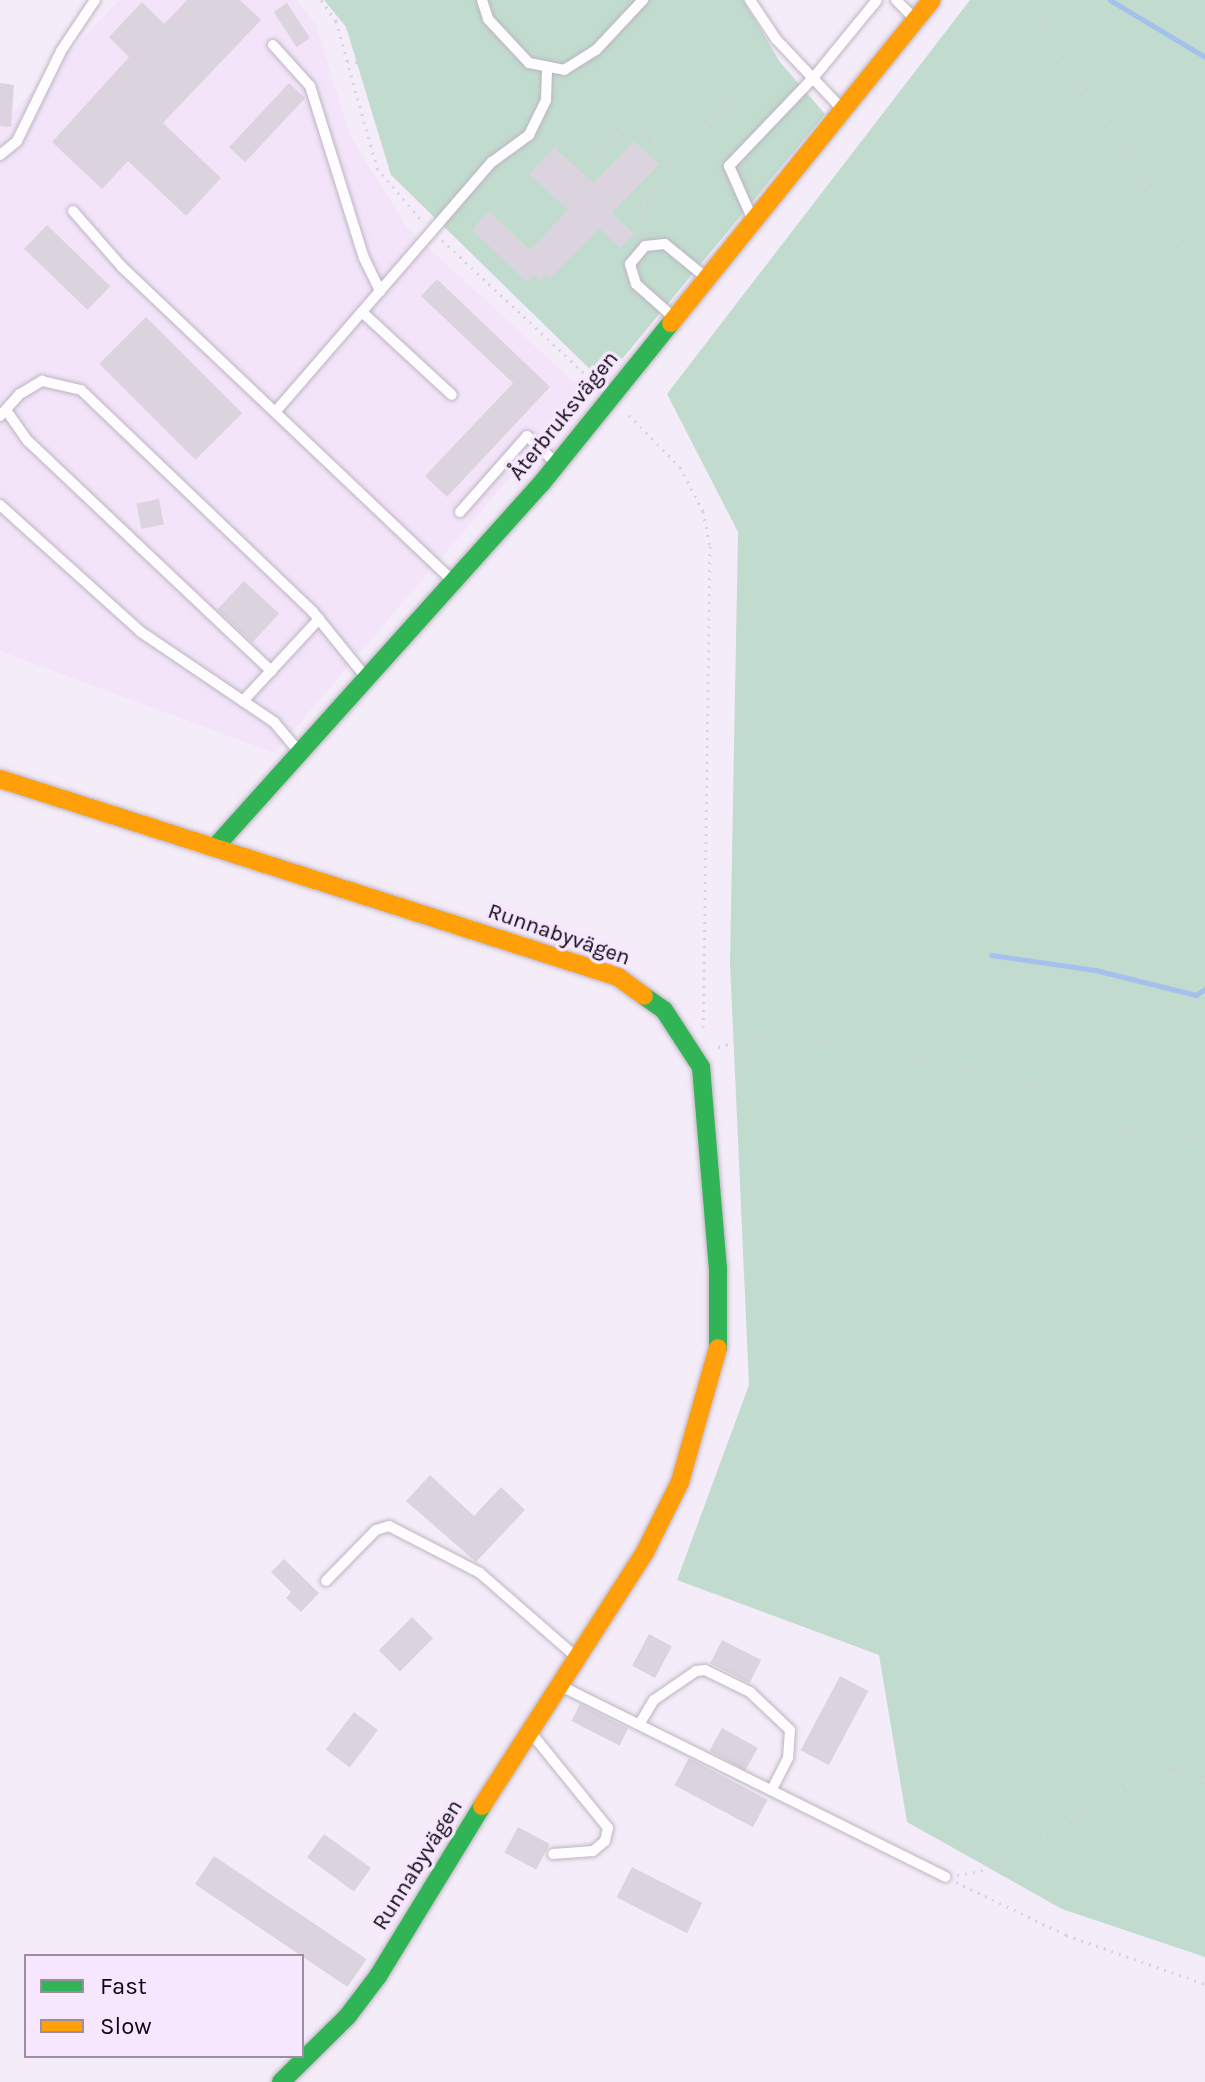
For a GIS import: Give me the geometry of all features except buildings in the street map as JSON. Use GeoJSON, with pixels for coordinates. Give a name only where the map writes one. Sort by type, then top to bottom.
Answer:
{"type":"FeatureCollection","features":[{"type":"Feature","properties":{"kind":"street","name":"Återbruksvägen"},"geometry":{"type":"LineString","coordinates":[[216,846],[455,583],[557,464],[932,0]]}},
{"type":"Feature","properties":{"kind":"street","name":"Runnabyvägen"},"geometry":{"type":"LineString","coordinates":[[0,779],[618,977],[664,1010],[694,1054],[704,1090],[718,1268],[713,1373],[666,1513],[528,1730],[378,1976],[347,2017],[281,2082]]}},
{"type":"Feature","properties":{"kind":"lane"},"geometry":{"type":"LineString","coordinates":[[81,0],[81,16]]}},
{"type":"Feature","properties":{"kind":"lane"},"geometry":{"type":"LineString","coordinates":[[0,155],[17,141],[81,16],[95,0]]}},
{"type":"Feature","properties":{"kind":"lane"},"geometry":{"type":"LineString","coordinates":[[482,0],[507,43],[529,63],[564,70],[596,50],[643,0]]}},
{"type":"Feature","properties":{"kind":"lane"},"geometry":{"type":"LineString","coordinates":[[750,0],[776,39],[842,110]]}},
{"type":"Feature","properties":{"kind":"lane"},"geometry":{"type":"LineString","coordinates":[[752,220],[729,166],[814,77],[877,0]]}},
{"type":"Feature","properties":{"kind":"lane"},"geometry":{"type":"LineString","coordinates":[[896,0],[916,19]]}},
{"type":"Feature","properties":{"kind":"lane"},"geometry":{"type":"LineString","coordinates":[[273,45],[310,86],[364,258],[380,291]]}},
{"type":"Feature","properties":{"kind":"lane"},"geometry":{"type":"LineString","coordinates":[[276,411],[492,162],[529,135],[546,100],[547,68]]}},
{"type":"Feature","properties":{"kind":"lane"},"geometry":{"type":"LineString","coordinates":[[73,211],[122,267],[455,583]]}},
{"type":"Feature","properties":{"kind":"lane"},"geometry":{"type":"LineString","coordinates":[[674,317],[636,284],[630,264],[645,246],[665,244],[706,277]]}},
{"type":"Feature","properties":{"kind":"lane"},"geometry":{"type":"LineString","coordinates":[[362,312],[452,395]]}},
{"type":"Feature","properties":{"kind":"lane"},"geometry":{"type":"LineString","coordinates":[[271,671],[28,441],[3,413],[42,381],[81,390],[319,619],[368,680]]}},
{"type":"Feature","properties":{"kind":"lane"},"geometry":{"type":"LineString","coordinates":[[460,512],[527,436],[557,464]]}},
{"type":"Feature","properties":{"kind":"lane"},"geometry":{"type":"LineString","coordinates":[[0,505],[141,632],[274,722],[301,753]]}},
{"type":"Feature","properties":{"kind":"lane"},"geometry":{"type":"LineString","coordinates":[[243,701],[319,619]]}},
{"type":"Feature","properties":{"kind":"lane"},"geometry":{"type":"LineString","coordinates":[[326,1581],[376,1530],[389,1526],[480,1573],[576,1657]]}},
{"type":"Feature","properties":{"kind":"lane"},"geometry":{"type":"LineString","coordinates":[[640,1723],[654,1700],[696,1671],[705,1670],[750,1692],[790,1730],[788,1758],[772,1790]]}},
{"type":"Feature","properties":{"kind":"lane"},"geometry":{"type":"LineString","coordinates":[[558,1684],[945,1877]]}},
{"type":"Feature","properties":{"kind":"lane"},"geometry":{"type":"LineString","coordinates":[[528,1730],[608,1828],[605,1841],[593,1851],[553,1854]]}},
{"type":"Feature","properties":{"kind":"path"},"geometry":{"type":"LineString","coordinates":[[1035,0],[1053,49],[1121,142],[1205,287]]}},
{"type":"Feature","properties":{"kind":"path"},"geometry":{"type":"LineString","coordinates":[[645,246],[643,201],[776,39]]}},
{"type":"Feature","properties":{"kind":"path"},"geometry":{"type":"LineString","coordinates":[[347,61],[375,64],[392,55]]}},
{"type":"Feature","properties":{"kind":"path"},"geometry":{"type":"LineString","coordinates":[[529,135],[544,144],[554,140],[597,149],[628,126],[641,127],[655,138],[672,167]]}},
{"type":"Feature","properties":{"kind":"path"},"geometry":{"type":"LineString","coordinates":[[611,397],[680,467],[703,511],[709,538],[705,1021],[694,1054]]}},
{"type":"Feature","properties":{"kind":"path"},"geometry":{"type":"LineString","coordinates":[[694,1054],[754,1037],[849,1043],[1029,1083],[1134,1133],[1205,1138]]}},
{"type":"Feature","properties":{"kind":"path"},"geometry":{"type":"LineString","coordinates":[[945,1877],[981,1871],[1145,1776],[1172,1773],[1205,1780]]}},
{"type":"Feature","properties":{"kind":"path"},"geometry":{"type":"LineString","coordinates":[[945,1877],[1066,1935],[1205,1984]]}},
{"type":"Feature","properties":{"kind":"shaded area"},"geometry":{"type":"Polygon","coordinates":[[[119,0],[297,0],[316,25],[350,135],[407,228],[584,391],[274,753],[0,651],[0,126],[119,0]]]}},
{"type":"Feature","properties":{"kind":"green space"},"geometry":{"type":"Polygon","coordinates":[[[324,0],[743,0],[780,62],[825,114],[603,382],[391,175],[346,27],[324,0]]]}},
{"type":"Feature","properties":{"kind":"green space"},"geometry":{"type":"Polygon","coordinates":[[[970,0],[1205,0],[1205,1957],[1062,1909],[907,1822],[879,1655],[677,1580],[749,1385],[730,963],[738,532],[667,394],[970,0]]]}},
{"type":"Feature","properties":{"kind":"waterway"},"geometry":{"type":"LineString","coordinates":[[1110,0],[1205,57]]}},
{"type":"Feature","properties":{"kind":"waterway"},"geometry":{"type":"LineString","coordinates":[[991,955],[1095,970],[1196,995],[1205,989]]}},
{"type":"Feature","properties":{"kind":"traffic: fast"},"geometry":{"type":"LineString","coordinates":[[216,846],[541,484],[671,323]]}},
{"type":"Feature","properties":{"kind":"traffic: fast"},"geometry":{"type":"LineString","coordinates":[[644,996],[664,1010],[701,1067],[718,1268],[718,1348]]}},
{"type":"Feature","properties":{"kind":"traffic: fast"},"geometry":{"type":"LineString","coordinates":[[281,2082],[347,2017],[378,1976],[482,1806]]}},
{"type":"Feature","properties":{"kind":"traffic: slow"},"geometry":{"type":"LineString","coordinates":[[671,323],[932,0]]}},
{"type":"Feature","properties":{"kind":"traffic: slow"},"geometry":{"type":"LineString","coordinates":[[0,779],[618,977],[644,996]]}},
{"type":"Feature","properties":{"kind":"traffic: slow"},"geometry":{"type":"LineString","coordinates":[[482,1806],[645,1552],[680,1482],[718,1348]]}}]}
